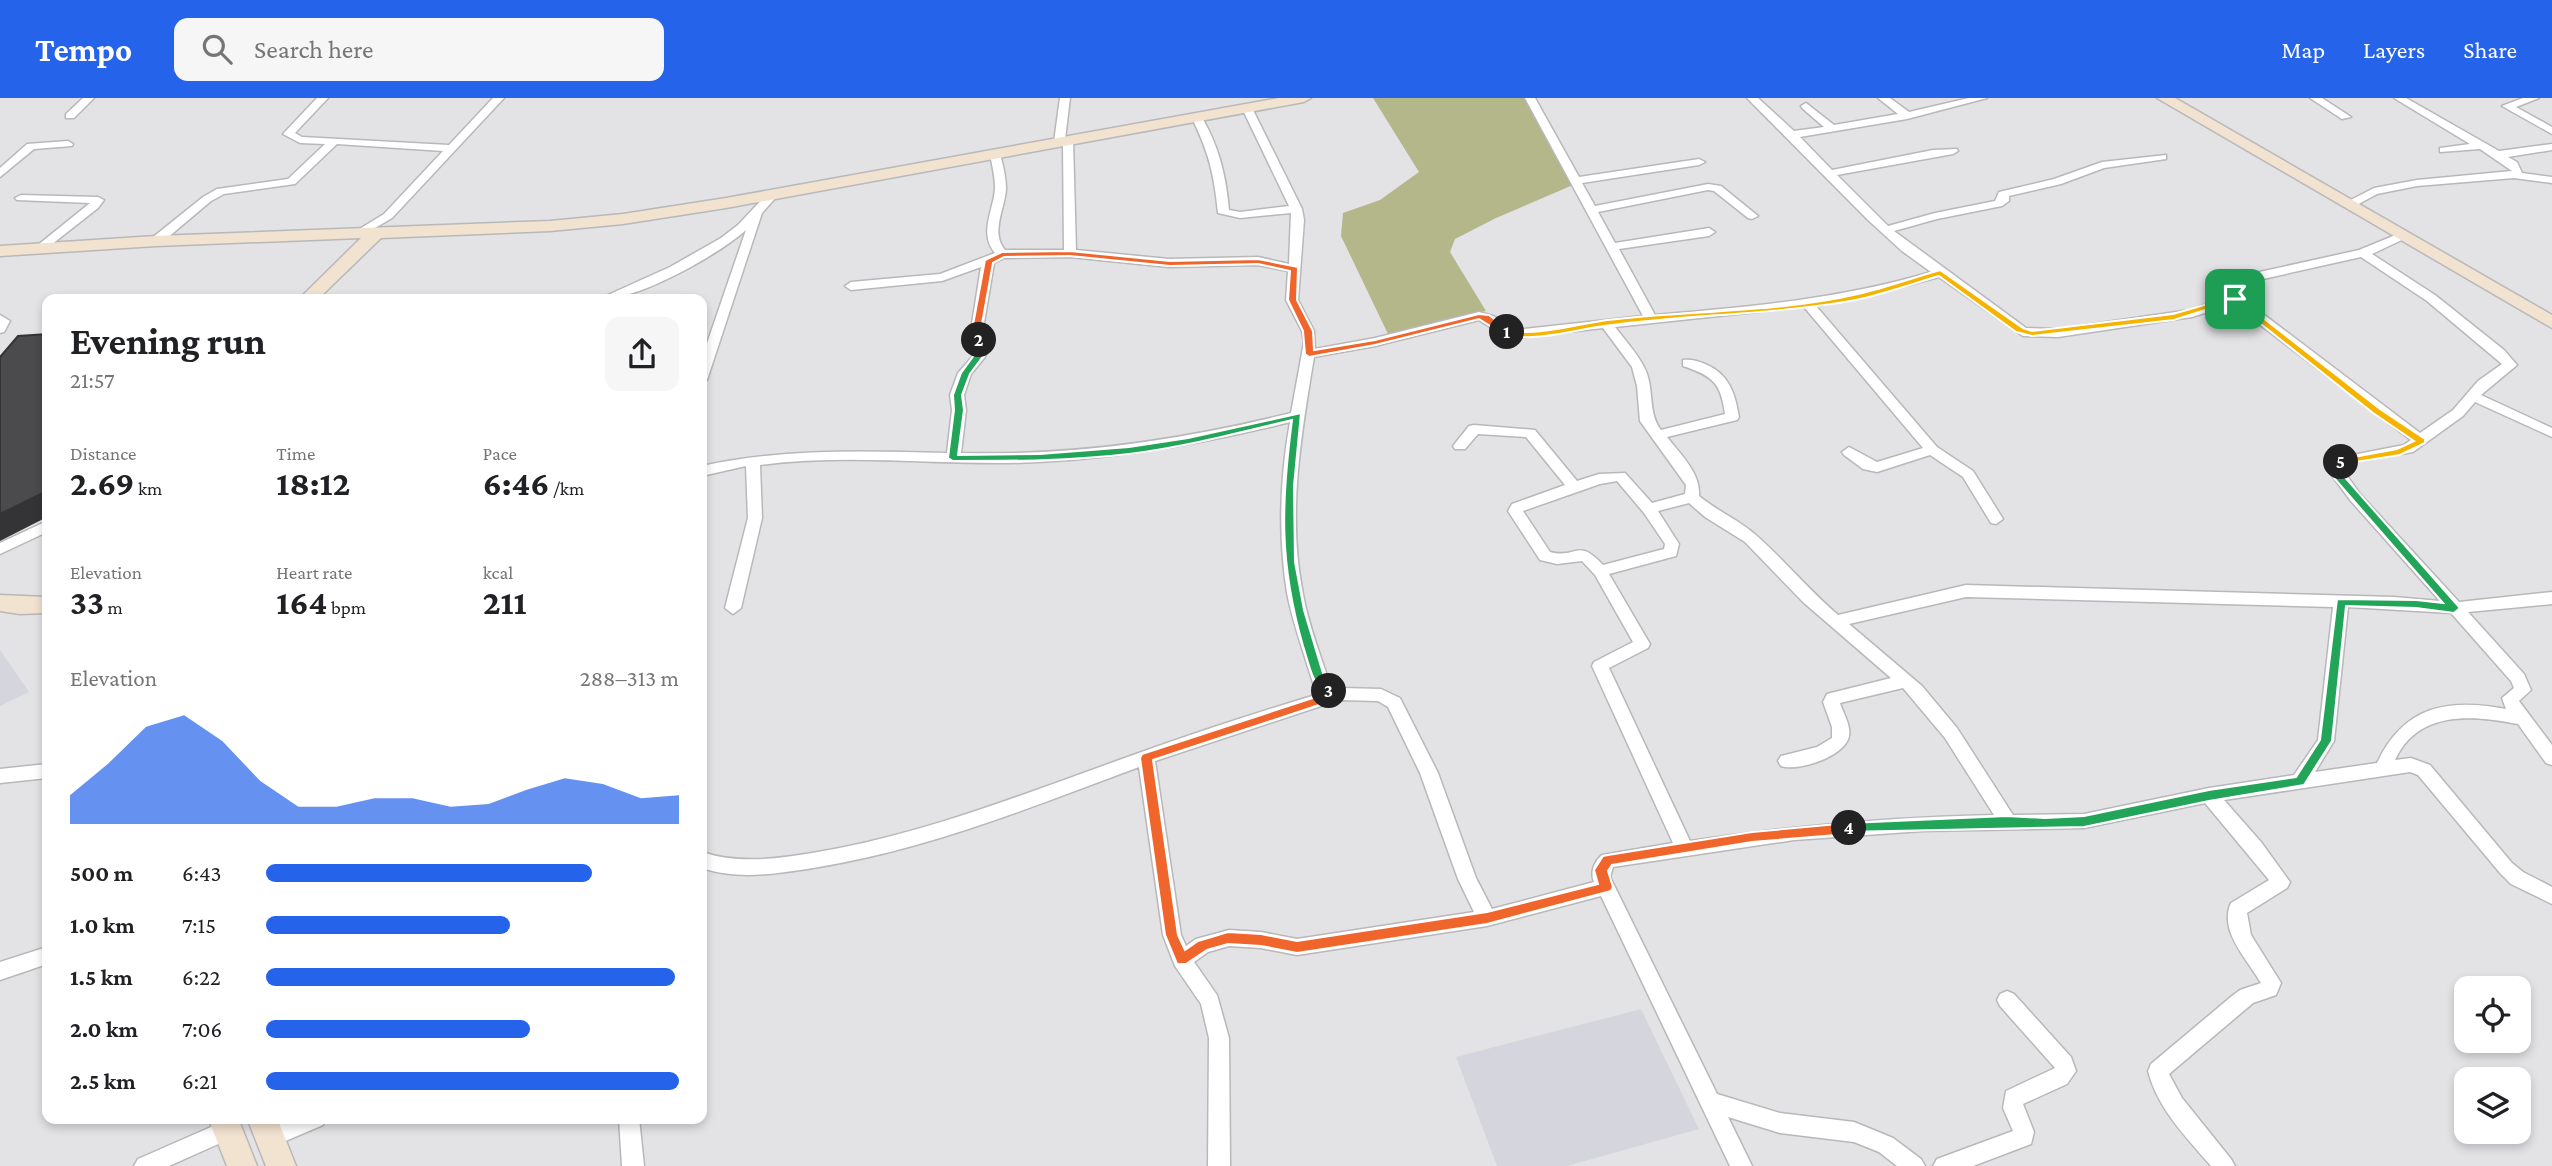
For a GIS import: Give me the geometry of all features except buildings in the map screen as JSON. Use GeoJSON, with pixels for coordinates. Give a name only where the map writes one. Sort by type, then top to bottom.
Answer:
{"type":"FeatureCollection","features":[{"type":"Feature","properties":{"kind":"main road"},"geometry":{"type":"LineString","coordinates":[[0,251],[156,241],[585,223],[660,214],[772,195],[1304,98]]}},
{"type":"Feature","properties":{"kind":"main road"},"geometry":{"type":"LineString","coordinates":[[2164,98],[2552,323]]}},
{"type":"Feature","properties":{"kind":"main road"},"geometry":{"type":"LineString","coordinates":[[297,294],[368,232]]}},
{"type":"Feature","properties":{"kind":"main road"},"geometry":{"type":"LineString","coordinates":[[312,294],[368,232]]}},
{"type":"Feature","properties":{"kind":"main road"},"geometry":{"type":"LineString","coordinates":[[0,603],[42,605]]}},
{"type":"Feature","properties":{"kind":"main road"},"geometry":{"type":"LineString","coordinates":[[225,1124],[242,1166]]}},
{"type":"Feature","properties":{"kind":"main road"},"geometry":{"type":"LineString","coordinates":[[266,1128],[281,1166]]}},
{"type":"Feature","properties":{"kind":"street"},"geometry":{"type":"LineString","coordinates":[[70,116],[89,98]]}},
{"type":"Feature","properties":{"kind":"street"},"geometry":{"type":"LineString","coordinates":[[323,98],[288,134],[300,139],[452,148]]}},
{"type":"Feature","properties":{"kind":"street"},"geometry":{"type":"LineString","coordinates":[[368,232],[388,216],[499,98]]}},
{"type":"Feature","properties":{"kind":"street"},"geometry":{"type":"LineString","coordinates":[[1065,98],[1064,141],[1070,253]]}},
{"type":"Feature","properties":{"kind":"street"},"geometry":{"type":"LineString","coordinates":[[1530,98],[1651,319]]}},
{"type":"Feature","properties":{"kind":"street"},"geometry":{"type":"LineString","coordinates":[[1752,98],[1886,230],[1940,273],[2020,330],[2032,334],[2174,317],[2235,299],[2248,281],[2259,276],[2363,253],[2402,236]]}},
{"type":"Feature","properties":{"kind":"street"},"geometry":{"type":"LineString","coordinates":[[1883,98],[1907,116]]}},
{"type":"Feature","properties":{"kind":"street"},"geometry":{"type":"LineString","coordinates":[[1792,135],[1907,116],[1980,98]]}},
{"type":"Feature","properties":{"kind":"street"},"geometry":{"type":"LineString","coordinates":[[2315,98],[2346,117]]}},
{"type":"Feature","properties":{"kind":"street"},"geometry":{"type":"LineString","coordinates":[[2399,98],[2517,169],[2518,172],[2514,175]]}},
{"type":"Feature","properties":{"kind":"street"},"geometry":{"type":"LineString","coordinates":[[2534,98],[2507,106],[2552,131]]}},
{"type":"Feature","properties":{"kind":"street"},"geometry":{"type":"LineString","coordinates":[[1807,106],[1834,130]]}},
{"type":"Feature","properties":{"kind":"street"},"geometry":{"type":"LineString","coordinates":[[1247,108],[1296,209],[1292,300],[1308,331],[1309,354],[1297,416],[1289,486],[1290,562],[1298,610],[1320,682],[1327,690],[1339,694],[1381,695],[1398,709],[1429,773],[1467,879],[1487,918]]}},
{"type":"Feature","properties":{"kind":"street"},"geometry":{"type":"LineString","coordinates":[[1197,118],[1210,144],[1220,174],[1224,213],[1240,215],[1296,209]]}},
{"type":"Feature","properties":{"kind":"street"},"geometry":{"type":"LineString","coordinates":[[156,241],[221,191],[291,182],[334,141]]}},
{"type":"Feature","properties":{"kind":"street"},"geometry":{"type":"LineString","coordinates":[[0,174],[31,146],[68,144]]}},
{"type":"Feature","properties":{"kind":"street"},"geometry":{"type":"LineString","coordinates":[[2444,150],[2480,146]]}},
{"type":"Feature","properties":{"kind":"street"},"geometry":{"type":"LineString","coordinates":[[2496,155],[2552,147]]}},
{"type":"Feature","properties":{"kind":"street"},"geometry":{"type":"LineString","coordinates":[[1828,174],[1933,153],[1953,152]]}},
{"type":"Feature","properties":{"kind":"street"},"geometry":{"type":"LineString","coordinates":[[995,154],[1000,190],[992,237],[996,249],[1002,254]]}},
{"type":"Feature","properties":{"kind":"street"},"geometry":{"type":"LineString","coordinates":[[1886,230],[1935,216],[1998,204],[2003,201],[2003,194],[2056,182],[2088,168],[2124,160],[2162,157]]}},
{"type":"Feature","properties":{"kind":"street"},"geometry":{"type":"LineString","coordinates":[[1575,181],[1699,163]]}},
{"type":"Feature","properties":{"kind":"street"},"geometry":{"type":"LineString","coordinates":[[2349,205],[2366,193],[2399,186],[2514,175],[2552,180]]}},
{"type":"Feature","properties":{"kind":"street"},"geometry":{"type":"LineString","coordinates":[[1591,210],[1708,187],[1717,188],[1752,216]]}},
{"type":"Feature","properties":{"kind":"street"},"geometry":{"type":"LineString","coordinates":[[623,294],[682,264],[738,230],[772,195]]}},
{"type":"Feature","properties":{"kind":"street"},"geometry":{"type":"LineString","coordinates":[[21,198],[98,200],[42,248]]}},
{"type":"Feature","properties":{"kind":"street"},"geometry":{"type":"LineString","coordinates":[[707,362],[759,208]]}},
{"type":"Feature","properties":{"kind":"street"},"geometry":{"type":"LineString","coordinates":[[368,232],[387,223],[388,216]]}},
{"type":"Feature","properties":{"kind":"street"},"geometry":{"type":"LineString","coordinates":[[1612,247],[1709,232]]}},
{"type":"Feature","properties":{"kind":"street"},"geometry":{"type":"LineString","coordinates":[[851,286],[942,277],[1002,254],[1070,253],[1170,263],[1258,261],[1295,269]]}},
{"type":"Feature","properties":{"kind":"street"},"geometry":{"type":"LineString","coordinates":[[2363,253],[2417,288],[2510,365],[2483,384],[2458,412],[2422,441],[2400,452],[2342,461],[2335,470],[2354,497],[2522,684],[2523,690],[2510,698],[2552,758]]}},
{"type":"Feature","properties":{"kind":"street"},"geometry":{"type":"LineString","coordinates":[[953,458],[959,410],[957,395],[965,373],[982,351],[983,344],[976,336],[988,261]]}},
{"type":"Feature","properties":{"kind":"street"},"geometry":{"type":"LineString","coordinates":[[1309,354],[1375,342],[1479,316],[1486,317],[1514,335],[1858,297],[1940,273]]}},
{"type":"Feature","properties":{"kind":"street"},"geometry":{"type":"LineString","coordinates":[[2235,299],[2377,411],[2422,441]]}},
{"type":"Feature","properties":{"kind":"street"},"geometry":{"type":"LineString","coordinates":[[1809,304],[1877,388],[1932,450],[1968,474],[1996,519]]}},
{"type":"Feature","properties":{"kind":"street"},"geometry":{"type":"LineString","coordinates":[[0,319],[4,321],[0,329]]}},
{"type":"Feature","properties":{"kind":"street"},"geometry":{"type":"LineString","coordinates":[[1606,323],[1638,367],[1644,386],[1644,415],[1688,475],[1693,485],[1692,496]]}},
{"type":"Feature","properties":{"kind":"street"},"geometry":{"type":"LineString","coordinates":[[1657,435],[1732,417],[1725,383],[1709,369],[1688,363]]}},
{"type":"Feature","properties":{"kind":"street"},"geometry":{"type":"LineString","coordinates":[[2473,396],[2552,433]]}},
{"type":"Feature","properties":{"kind":"street"},"geometry":{"type":"LineString","coordinates":[[707,470],[753,462],[830,456],[1040,457],[1129,451],[1188,442],[1297,416]]}},
{"type":"Feature","properties":{"kind":"street"},"geometry":{"type":"LineString","coordinates":[[1460,446],[1474,429],[1530,433],[1574,487]]}},
{"type":"Feature","properties":{"kind":"street"},"geometry":{"type":"LineString","coordinates":[[1849,452],[1868,466],[1877,467],[1932,450]]}},
{"type":"Feature","properties":{"kind":"street"},"geometry":{"type":"LineString","coordinates":[[733,608],[755,518],[753,462]]}},
{"type":"Feature","properties":{"kind":"street"},"geometry":{"type":"LineString","coordinates":[[1600,571],[1673,550],[1672,544],[1648,509],[1620,476],[1599,479],[1517,508],[1515,511],[1545,556],[1557,559],[1585,555],[1600,571],[1642,644],[1602,663],[1600,668],[1684,847]]}},
{"type":"Feature","properties":{"kind":"street"},"geometry":{"type":"LineString","coordinates":[[1648,509],[1692,496]]}},
{"type":"Feature","properties":{"kind":"street"},"geometry":{"type":"LineString","coordinates":[[1692,496],[1710,513],[1750,537],[1793,583],[1906,681],[1951,733],[2007,821]]}},
{"type":"Feature","properties":{"kind":"street"},"geometry":{"type":"LineString","coordinates":[[0,549],[42,528]]}},
{"type":"Feature","properties":{"kind":"street"},"geometry":{"type":"LineString","coordinates":[[1836,621],[1966,591],[2416,604],[2454,608],[2552,598]]}},
{"type":"Feature","properties":{"kind":"street"},"geometry":{"type":"LineString","coordinates":[[2299,782],[2326,741],[2341,602]]}},
{"type":"Feature","properties":{"kind":"street"},"geometry":{"type":"LineString","coordinates":[[1787,761],[1826,751],[1838,741],[1841,734],[1831,702],[1833,698],[1906,681]]}},
{"type":"Feature","properties":{"kind":"street"},"geometry":{"type":"LineString","coordinates":[[707,861],[726,866],[764,867],[844,856],[907,842],[955,828],[1146,758],[1339,694]]}},
{"type":"Feature","properties":{"kind":"street"},"geometry":{"type":"LineString","coordinates":[[2384,768],[2389,751],[2400,734],[2436,714],[2477,712],[2523,719]]}},
{"type":"Feature","properties":{"kind":"street"},"geometry":{"type":"LineString","coordinates":[[1146,758],[1171,935],[1182,960],[1210,1000],[1219,1038],[1219,1166]]}},
{"type":"Feature","properties":{"kind":"street"},"geometry":{"type":"LineString","coordinates":[[1741,1166],[1606,887],[1601,870],[1608,860],[1684,847],[1818,831],[2007,821],[2084,821],[2209,795],[2411,765],[2424,770],[2516,878],[2552,896]]}},
{"type":"Feature","properties":{"kind":"street"},"geometry":{"type":"LineString","coordinates":[[0,776],[42,772]]}},
{"type":"Feature","properties":{"kind":"street"},"geometry":{"type":"LineString","coordinates":[[2209,795],[2255,847],[2280,882],[2238,909],[2236,921],[2239,933],[2272,983],[2269,989],[2239,1002],[2158,1071],[2161,1085],[2224,1166]]}},
{"type":"Feature","properties":{"kind":"street"},"geometry":{"type":"LineString","coordinates":[[1182,960],[1203,945],[1228,938],[1261,940],[1297,947],[1487,918],[1606,887]]}},
{"type":"Feature","properties":{"kind":"street"},"geometry":{"type":"LineString","coordinates":[[0,971],[42,958]]}},
{"type":"Feature","properties":{"kind":"street"},"geometry":{"type":"LineString","coordinates":[[1944,1166],[2024,1137],[2024,1129],[2013,1109],[2013,1098],[2060,1077],[2066,1071],[2064,1065],[2007,1000]]}},
{"type":"Feature","properties":{"kind":"street"},"geometry":{"type":"LineString","coordinates":[[1710,1102],[1780,1123],[1854,1132],[1886,1145],[1914,1166]]}},
{"type":"Feature","properties":{"kind":"street"},"geometry":{"type":"LineString","coordinates":[[145,1166],[225,1124]]}},
{"type":"Feature","properties":{"kind":"street"},"geometry":{"type":"LineString","coordinates":[[266,1128],[286,1124]]}},
{"type":"Feature","properties":{"kind":"street"},"geometry":{"type":"LineString","coordinates":[[629,1124],[632,1166]]}},
{"type":"Feature","properties":{"kind":"shaded area"},"geometry":{"type":"Polygon","coordinates":[[[0,650],[29,692],[0,706],[0,650]]]}},
{"type":"Feature","properties":{"kind":"shaded area"},"geometry":{"type":"Polygon","coordinates":[[[1641,1009],[1699,1129],[1567,1166],[1497,1166],[1456,1057],[1641,1009]]]}},
{"type":"Feature","properties":{"kind":"green space"},"geometry":{"type":"Polygon","coordinates":[[[1373,98],[1525,98],[1573,185],[1455,239],[1450,252],[1486,311],[1388,334],[1341,236],[1343,213],[1380,200],[1419,172],[1373,98]]]}},
{"type":"Feature","properties":{"kind":"route"},"geometry":{"type":"LineString","coordinates":[[1070,253],[1128,261],[1170,263],[1258,261],[1295,269],[1292,300],[1308,331],[1309,354],[1375,342],[1479,316],[1486,317],[1511,334],[1553,331],[1858,297],[1940,273],[2020,330],[2032,334],[2174,317],[2210,309],[2235,299],[2272,325],[2377,411],[2422,441],[2400,452],[2342,461],[2336,465],[2335,470],[2354,497],[2454,608],[2341,602],[2334,643],[2334,674],[2326,741],[2299,782],[2209,795],[2084,821],[1863,827],[1752,837],[1622,857],[1608,860],[1603,865],[1601,877],[1606,887],[1487,918],[1297,947],[1261,940],[1228,938],[1203,945],[1182,960],[1171,935],[1146,758],[1339,694],[1327,690],[1320,682],[1298,610],[1290,562],[1289,486],[1297,416],[1188,442],[1129,451],[1040,457],[953,458],[959,410],[957,395],[965,373],[982,351],[983,344],[976,336],[988,261],[1002,254],[1070,253]]}}]}
